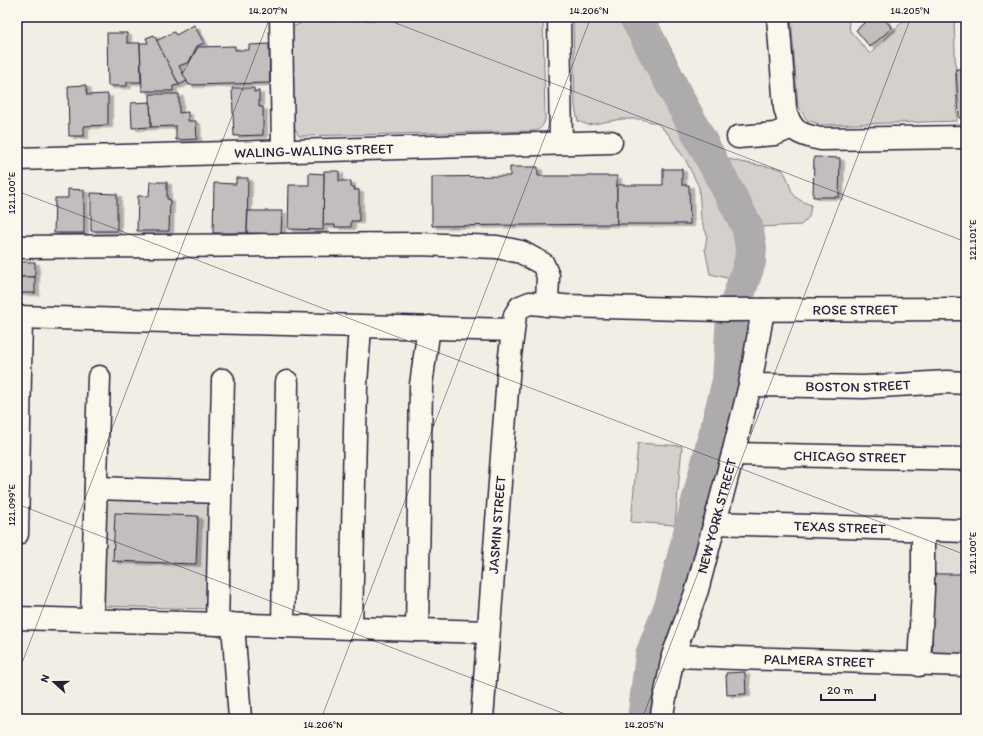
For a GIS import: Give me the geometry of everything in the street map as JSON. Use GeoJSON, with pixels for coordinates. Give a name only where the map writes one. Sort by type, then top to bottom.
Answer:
{"type":"FeatureCollection","features":[{"type":"Feature","properties":{"kind":"street"},"geometry":{"type":"LineString","coordinates":[[281,17],[283,151]]}},
{"type":"Feature","properties":{"kind":"street"},"geometry":{"type":"LineString","coordinates":[[558,17],[561,143]]}},
{"type":"Feature","properties":{"kind":"street"},"geometry":{"type":"LineString","coordinates":[[778,17],[785,108],[787,119],[792,128],[799,133],[821,139],[966,137]]}},
{"type":"Feature","properties":{"kind":"street"},"geometry":{"type":"LineString","coordinates":[[738,137],[775,134],[792,128]]}},
{"type":"Feature","properties":{"kind":"street","name":"WALING-WALING STREET"},"geometry":{"type":"LineString","coordinates":[[17,158],[611,142]]}},
{"type":"Feature","properties":{"kind":"street"},"geometry":{"type":"LineString","coordinates":[[17,247],[418,244],[497,247],[521,252],[542,264],[548,276],[547,305]]}},
{"type":"Feature","properties":{"kind":"street","name":"JASMIN STREET"},"geometry":{"type":"LineString","coordinates":[[482,719],[512,330],[516,310],[524,304],[547,305]]}},
{"type":"Feature","properties":{"kind":"street","name":"ROSE STREET"},"geometry":{"type":"LineString","coordinates":[[547,305],[723,310],[966,309]]}},
{"type":"Feature","properties":{"kind":"street","name":"NEW YORK STREET"},"geometry":{"type":"LineString","coordinates":[[661,719],[673,656],[697,590],[750,385],[754,309]]}},
{"type":"Feature","properties":{"kind":"street"},"geometry":{"type":"LineString","coordinates":[[17,534],[19,317],[512,330]]}},
{"type":"Feature","properties":{"kind":"street"},"geometry":{"type":"LineString","coordinates":[[350,628],[356,384],[360,327]]}},
{"type":"Feature","properties":{"kind":"street"},"geometry":{"type":"LineString","coordinates":[[417,630],[421,385],[429,327]]}},
{"type":"Feature","properties":{"kind":"street"},"geometry":{"type":"LineString","coordinates":[[92,620],[99,378]]}},
{"type":"Feature","properties":{"kind":"street"},"geometry":{"type":"LineString","coordinates":[[223,380],[220,492],[225,624],[240,719]]}},
{"type":"Feature","properties":{"kind":"street"},"geometry":{"type":"LineString","coordinates":[[283,626],[286,382]]}},
{"type":"Feature","properties":{"kind":"street","name":"BOSTON STREET"},"geometry":{"type":"LineString","coordinates":[[750,385],[864,387],[948,382],[966,383]]}},
{"type":"Feature","properties":{"kind":"street","name":"CHICAGO STREET"},"geometry":{"type":"LineString","coordinates":[[733,454],[966,460]]}},
{"type":"Feature","properties":{"kind":"street"},"geometry":{"type":"LineString","coordinates":[[96,488],[220,492]]}},
{"type":"Feature","properties":{"kind":"street","name":"TEXAS STREET"},"geometry":{"type":"LineString","coordinates":[[714,523],[923,531],[966,531]]}},
{"type":"Feature","properties":{"kind":"street"},"geometry":{"type":"LineString","coordinates":[[919,665],[923,589],[923,531]]}},
{"type":"Feature","properties":{"kind":"street"},"geometry":{"type":"LineString","coordinates":[[17,618],[488,632]]}},
{"type":"Feature","properties":{"kind":"street","name":"PALMERA STREET"},"geometry":{"type":"LineString","coordinates":[[673,656],[919,665],[966,665]]}},
{"type":"Feature","properties":{"kind":"shaded area"},"geometry":{"type":"Polygon","coordinates":[[[401,17],[543,17],[545,120],[542,127],[535,131],[299,136],[294,127],[291,32],[293,27],[303,22],[382,20],[401,17]]]}},
{"type":"Feature","properties":{"kind":"shaded area"},"geometry":{"type":"Polygon","coordinates":[[[573,17],[655,17],[685,77],[712,143],[719,156],[740,162],[782,169],[794,195],[803,202],[811,205],[809,217],[801,225],[760,227],[753,249],[750,270],[731,279],[710,274],[705,249],[707,235],[701,219],[699,187],[686,161],[669,135],[658,124],[641,119],[621,119],[588,125],[578,121],[575,107],[573,17]]]}},
{"type":"Feature","properties":{"kind":"shaded area"},"geometry":{"type":"Polygon","coordinates":[[[791,17],[848,17],[850,31],[870,54],[907,17],[954,17],[957,121],[822,125],[807,120],[798,106],[791,17]]]}},
{"type":"Feature","properties":{"kind":"shaded area"},"geometry":{"type":"Polygon","coordinates":[[[638,443],[682,446],[675,525],[631,522],[638,443]]]}},
{"type":"Feature","properties":{"kind":"shaded area"},"geometry":{"type":"Polygon","coordinates":[[[106,494],[210,498],[208,609],[103,606],[106,494]]]}},
{"type":"Feature","properties":{"kind":"shaded area"},"geometry":{"type":"Polygon","coordinates":[[[929,536],[966,537],[966,656],[926,656],[929,536]]]}},
{"type":"Feature","properties":{"kind":"building"},"geometry":{"type":"Polygon","coordinates":[[[871,17],[878,17],[882,21],[884,19],[892,28],[870,47],[856,30],[871,17]]]}},
{"type":"Feature","properties":{"kind":"building"},"geometry":{"type":"Polygon","coordinates":[[[194,25],[204,43],[197,46],[189,62],[179,66],[187,81],[179,85],[156,41],[174,32],[176,35],[194,25]]]}},
{"type":"Feature","properties":{"kind":"building"},"geometry":{"type":"Polygon","coordinates":[[[107,33],[127,33],[127,43],[140,43],[141,82],[127,82],[127,86],[108,86],[107,33]]]}},
{"type":"Feature","properties":{"kind":"building"},"geometry":{"type":"Polygon","coordinates":[[[963,34],[966,34],[966,63],[963,34]]]}},
{"type":"Feature","properties":{"kind":"building"},"geometry":{"type":"Polygon","coordinates":[[[154,35],[179,85],[173,86],[173,91],[142,91],[140,43],[148,43],[146,38],[154,35]]]}},
{"type":"Feature","properties":{"kind":"building"},"geometry":{"type":"Polygon","coordinates":[[[269,44],[270,83],[189,85],[183,74],[198,47],[235,46],[235,50],[249,50],[249,45],[269,44]]]}},
{"type":"Feature","properties":{"kind":"building"},"geometry":{"type":"Polygon","coordinates":[[[956,69],[966,69],[966,118],[959,118],[956,69]]]}},
{"type":"Feature","properties":{"kind":"building"},"geometry":{"type":"Polygon","coordinates":[[[86,85],[87,95],[108,94],[108,125],[84,126],[84,136],[69,136],[68,86],[86,85]]]}},
{"type":"Feature","properties":{"kind":"building"},"geometry":{"type":"Polygon","coordinates":[[[232,88],[254,88],[254,92],[259,91],[259,107],[263,107],[263,135],[234,136],[232,88]]]}},
{"type":"Feature","properties":{"kind":"building"},"geometry":{"type":"Polygon","coordinates":[[[150,94],[179,94],[179,113],[188,112],[188,121],[196,121],[197,139],[176,140],[176,126],[151,127],[150,94]]]}},
{"type":"Feature","properties":{"kind":"building"},"geometry":{"type":"Polygon","coordinates":[[[150,102],[151,127],[132,128],[131,103],[150,102]]]}},
{"type":"Feature","properties":{"kind":"building"},"geometry":{"type":"Polygon","coordinates":[[[814,157],[840,158],[839,197],[813,197],[814,157]]]}},
{"type":"Feature","properties":{"kind":"building"},"geometry":{"type":"Polygon","coordinates":[[[510,167],[538,167],[538,176],[617,176],[617,224],[432,226],[432,177],[510,176],[510,167]]]}},
{"type":"Feature","properties":{"kind":"building"},"geometry":{"type":"Polygon","coordinates":[[[663,169],[682,169],[682,185],[689,185],[690,224],[617,224],[617,185],[663,185],[663,169]]]}},
{"type":"Feature","properties":{"kind":"building"},"geometry":{"type":"Polygon","coordinates":[[[324,171],[339,171],[339,181],[351,181],[351,187],[355,187],[354,190],[359,190],[359,221],[351,221],[351,227],[323,225],[324,171]]]}},
{"type":"Feature","properties":{"kind":"building"},"geometry":{"type":"Polygon","coordinates":[[[309,173],[324,174],[323,230],[288,229],[289,185],[309,185],[309,173]]]}},
{"type":"Feature","properties":{"kind":"building"},"geometry":{"type":"Polygon","coordinates":[[[236,178],[248,178],[247,233],[213,233],[214,183],[236,184],[236,178]]]}},
{"type":"Feature","properties":{"kind":"building"},"geometry":{"type":"Polygon","coordinates":[[[150,182],[167,182],[167,199],[170,199],[169,231],[137,231],[138,196],[149,196],[150,182]]]}},
{"type":"Feature","properties":{"kind":"building"},"geometry":{"type":"Polygon","coordinates":[[[68,189],[84,190],[84,233],[54,233],[55,198],[68,198],[68,189]]]}},
{"type":"Feature","properties":{"kind":"building"},"geometry":{"type":"Polygon","coordinates":[[[91,193],[117,194],[117,231],[91,231],[91,193]]]}},
{"type":"Feature","properties":{"kind":"building"},"geometry":{"type":"Polygon","coordinates":[[[248,211],[282,211],[281,234],[247,233],[248,211]]]}},
{"type":"Feature","properties":{"kind":"building"},"geometry":{"type":"Polygon","coordinates":[[[17,262],[35,262],[35,277],[17,277],[17,262]]]}},
{"type":"Feature","properties":{"kind":"building"},"geometry":{"type":"Polygon","coordinates":[[[17,277],[35,277],[35,293],[17,293],[17,277]]]}},
{"type":"Feature","properties":{"kind":"building"},"geometry":{"type":"Polygon","coordinates":[[[115,513],[198,516],[196,564],[113,561],[115,513]]]}},
{"type":"Feature","properties":{"kind":"building"},"geometry":{"type":"Polygon","coordinates":[[[933,574],[966,574],[966,655],[932,655],[933,574]]]}},
{"type":"Feature","properties":{"kind":"building"},"geometry":{"type":"Polygon","coordinates":[[[745,672],[746,694],[727,695],[726,673],[745,672]]]}},
{"type":"Feature","properties":{"kind":"waterway"},"geometry":{"type":"LineString","coordinates":[[635,17],[747,226],[751,247],[750,262],[732,315],[728,381],[671,603],[651,655],[643,719]]}}]}
